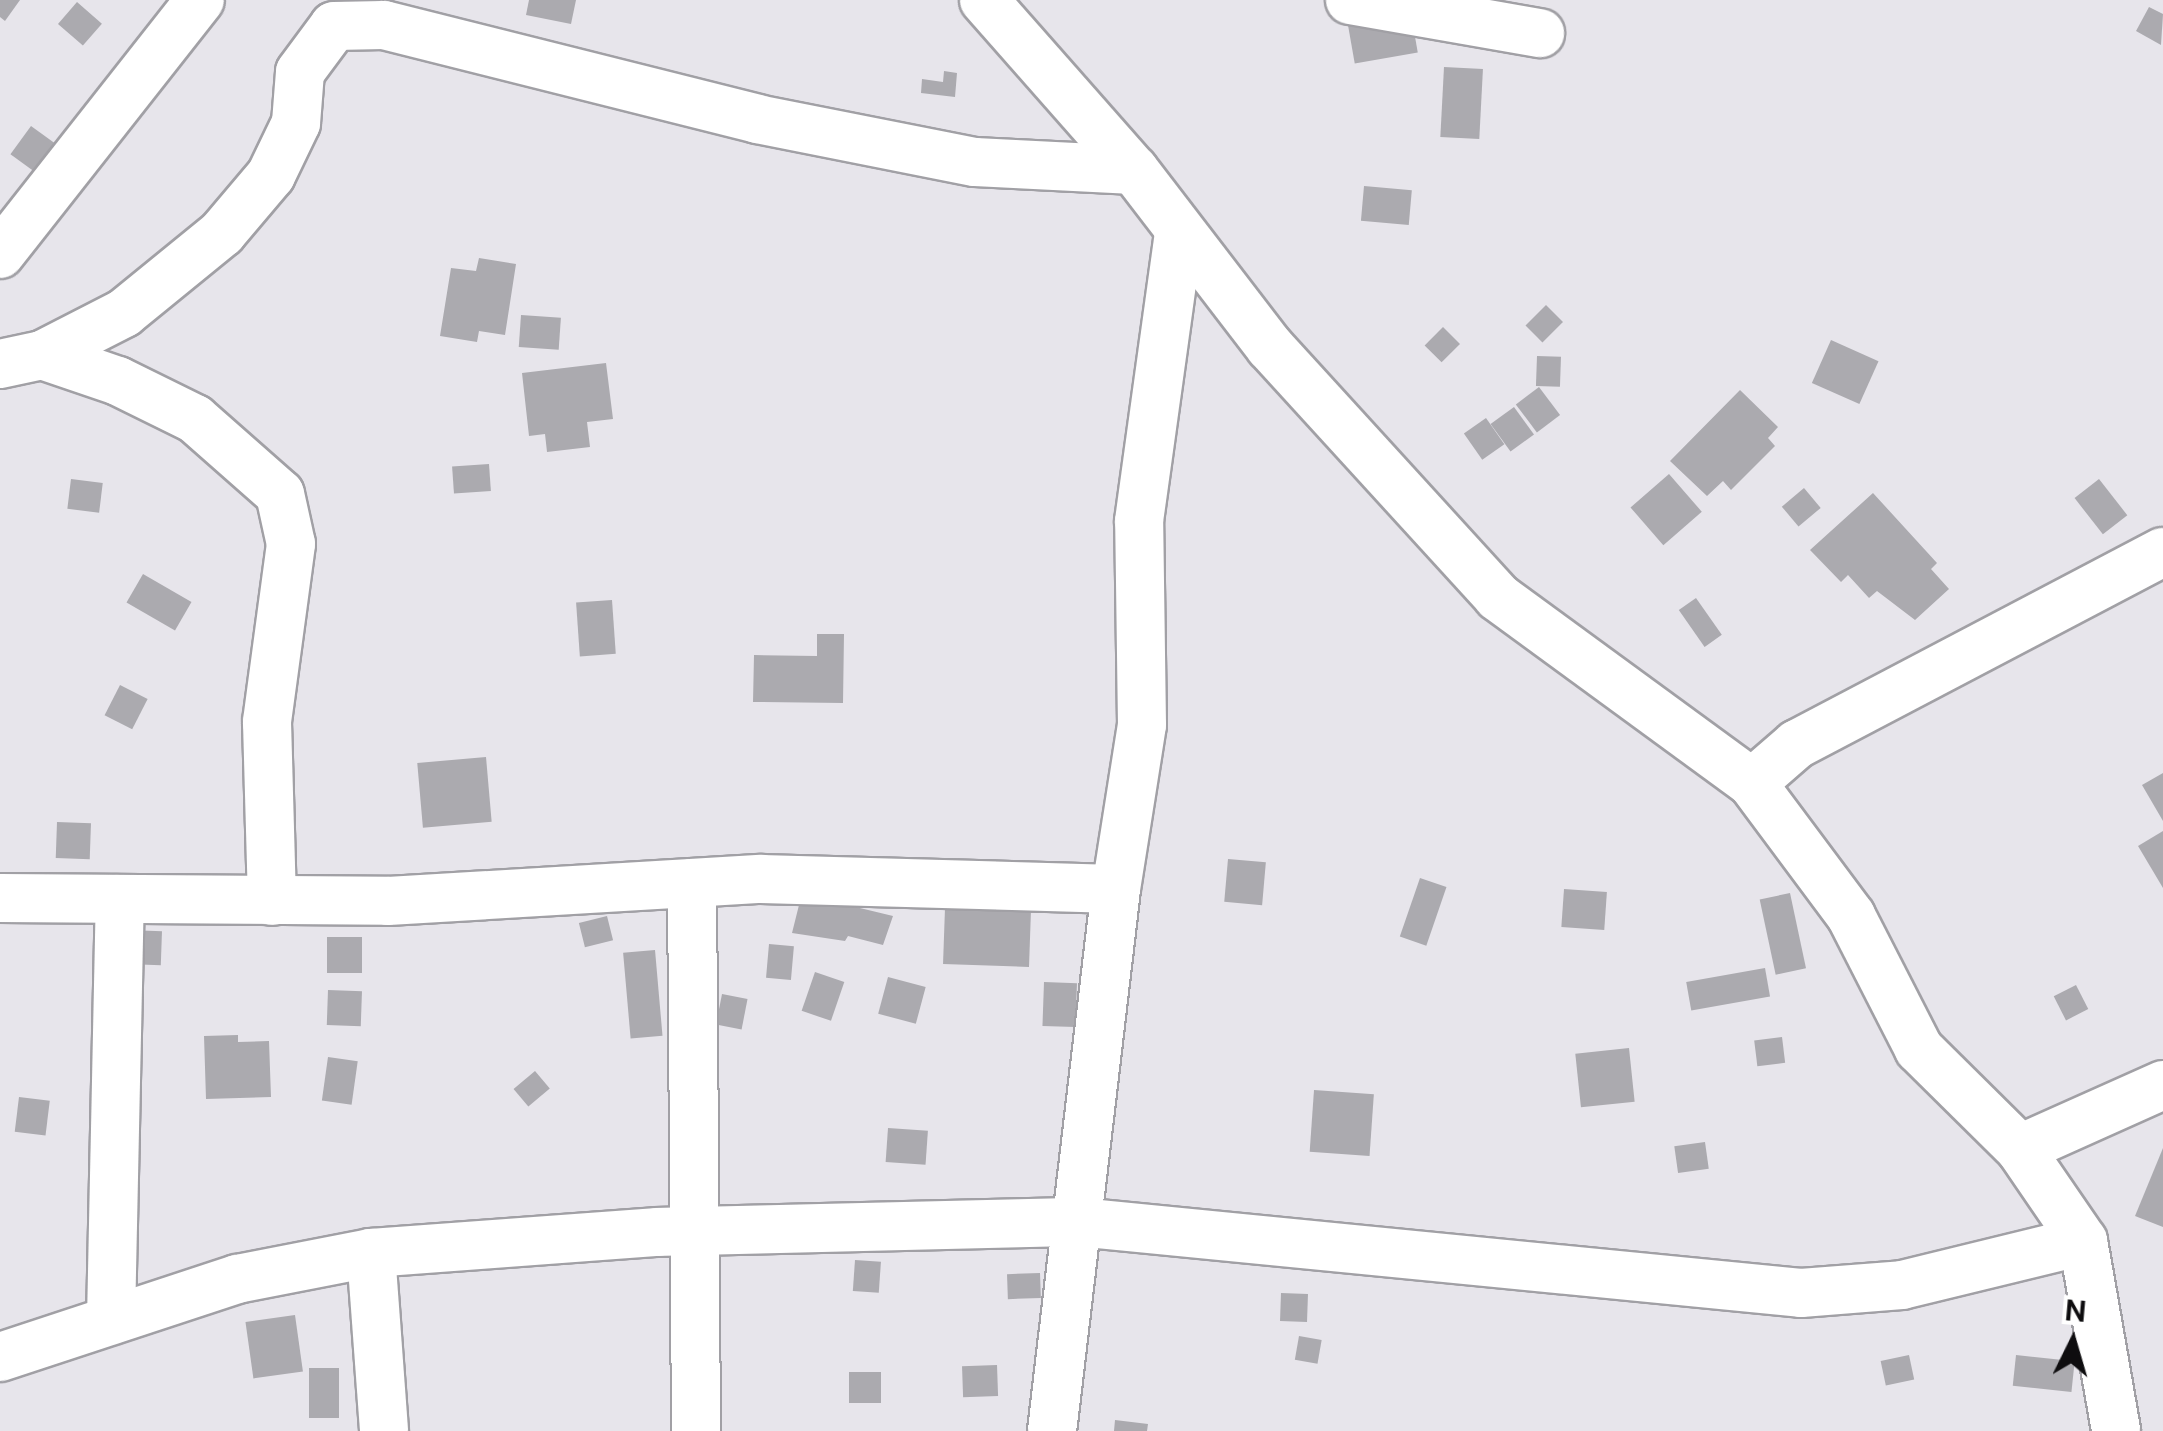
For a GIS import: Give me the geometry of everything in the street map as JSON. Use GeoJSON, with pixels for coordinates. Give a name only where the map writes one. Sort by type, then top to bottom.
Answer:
{"type":"FeatureCollection","features":[{"type":"Feature","properties":{"kind":"street"},"geometry":{"type":"LineString","coordinates":[[0,254],[200,0]]}},
{"type":"Feature","properties":{"kind":"street"},"geometry":{"type":"LineString","coordinates":[[984,0],[1134,170],[1270,348],[1498,597],[1752,784],[1852,916],[1918,1049],[2020,1150],[2083,1241],[2116,1431]]}},
{"type":"Feature","properties":{"kind":"street"},"geometry":{"type":"LineString","coordinates":[[1350,0],[1540,33]]}},
{"type":"Feature","properties":{"kind":"street"},"geometry":{"type":"LineString","coordinates":[[21,360],[124,313],[222,233],[271,175],[296,124],[300,72],[334,26],[384,25],[756,118],[975,162],[1134,170]]}},
{"type":"Feature","properties":{"kind":"street"},"geometry":{"type":"LineString","coordinates":[[1052,1431],[1116,889],[1142,725],[1138,521],[1179,233]]}},
{"type":"Feature","properties":{"kind":"street"},"geometry":{"type":"LineString","coordinates":[[21,360],[118,381],[195,419],[280,494],[291,544],[267,722],[272,901]]}},
{"type":"Feature","properties":{"kind":"street"},"geometry":{"type":"LineString","coordinates":[[1752,784],[1797,744],[2163,552]]}},
{"type":"Feature","properties":{"kind":"street"},"geometry":{"type":"LineString","coordinates":[[0,898],[388,901],[761,879],[1116,889]]}},
{"type":"Feature","properties":{"kind":"street"},"geometry":{"type":"LineString","coordinates":[[692,883],[696,1431]]}},
{"type":"Feature","properties":{"kind":"street"},"geometry":{"type":"LineString","coordinates":[[111,1320],[120,899]]}},
{"type":"Feature","properties":{"kind":"street"},"geometry":{"type":"LineString","coordinates":[[2020,1150],[2163,1085]]}},
{"type":"Feature","properties":{"kind":"street"},"geometry":{"type":"LineString","coordinates":[[0,1357],[237,1279],[372,1254],[692,1231],[1078,1222],[1801,1293],[1902,1285],[2083,1241]]}},
{"type":"Feature","properties":{"kind":"street"},"geometry":{"type":"LineString","coordinates":[[372,1254],[384,1431]]}},
{"type":"Feature","properties":{"kind":"building"},"geometry":{"type":"Polygon","coordinates":[[[0,0],[20,0],[5,21],[0,17],[0,0]]]}},
{"type":"Feature","properties":{"kind":"building"},"geometry":{"type":"Polygon","coordinates":[[[529,0],[576,0],[571,24],[526,15],[529,0]]]}},
{"type":"Feature","properties":{"kind":"building"},"geometry":{"type":"Polygon","coordinates":[[[77,2],[102,24],[83,46],[58,24],[77,2]]]}},
{"type":"Feature","properties":{"kind":"building"},"geometry":{"type":"Polygon","coordinates":[[[2149,7],[2163,14],[2161,45],[2136,31],[2149,7]]]}},
{"type":"Feature","properties":{"kind":"building"},"geometry":{"type":"Polygon","coordinates":[[[1411,14],[1418,52],[1355,64],[1348,25],[1411,14]]]}},
{"type":"Feature","properties":{"kind":"building"},"geometry":{"type":"Polygon","coordinates":[[[1444,67],[1483,69],[1479,139],[1440,137],[1444,67]]]}},
{"type":"Feature","properties":{"kind":"building"},"geometry":{"type":"Polygon","coordinates":[[[944,71],[957,73],[955,97],[921,93],[922,79],[943,82],[944,71]]]}},
{"type":"Feature","properties":{"kind":"building"},"geometry":{"type":"Polygon","coordinates":[[[31,126],[57,145],[36,173],[10,154],[31,126]]]}},
{"type":"Feature","properties":{"kind":"building"},"geometry":{"type":"Polygon","coordinates":[[[1364,186],[1412,190],[1409,225],[1361,221],[1364,186]]]}},
{"type":"Feature","properties":{"kind":"building"},"geometry":{"type":"Polygon","coordinates":[[[479,258],[516,264],[505,335],[479,331],[477,342],[440,336],[451,268],[476,271],[479,258]]]}},
{"type":"Feature","properties":{"kind":"building"},"geometry":{"type":"Polygon","coordinates":[[[1546,305],[1563,322],[1542,342],[1525,326],[1546,305]]]}},
{"type":"Feature","properties":{"kind":"building"},"geometry":{"type":"Polygon","coordinates":[[[521,315],[561,318],[559,350],[519,347],[521,315]]]}},
{"type":"Feature","properties":{"kind":"building"},"geometry":{"type":"Polygon","coordinates":[[[1443,327],[1460,344],[1442,362],[1425,345],[1443,327]]]}},
{"type":"Feature","properties":{"kind":"building"},"geometry":{"type":"Polygon","coordinates":[[[1831,340],[1879,361],[1859,404],[1812,383],[1831,340]]]}},
{"type":"Feature","properties":{"kind":"building"},"geometry":{"type":"Polygon","coordinates":[[[1537,356],[1561,357],[1560,387],[1536,386],[1537,356]]]}},
{"type":"Feature","properties":{"kind":"building"},"geometry":{"type":"Polygon","coordinates":[[[606,363],[613,419],[587,422],[590,447],[547,452],[545,434],[529,436],[522,373],[606,363]]]}},
{"type":"Feature","properties":{"kind":"building"},"geometry":{"type":"Polygon","coordinates":[[[1539,387],[1560,415],[1537,432],[1516,404],[1539,387]]]}},
{"type":"Feature","properties":{"kind":"building"},"geometry":{"type":"Polygon","coordinates":[[[1740,390],[1778,427],[1768,438],[1775,446],[1731,490],[1723,481],[1707,496],[1670,461],[1740,390]]]}},
{"type":"Feature","properties":{"kind":"building"},"geometry":{"type":"Polygon","coordinates":[[[1514,407],[1534,435],[1511,452],[1491,424],[1514,407]]]}},
{"type":"Feature","properties":{"kind":"building"},"geometry":{"type":"Polygon","coordinates":[[[1486,418],[1504,444],[1482,460],[1464,433],[1486,418]]]}},
{"type":"Feature","properties":{"kind":"building"},"geometry":{"type":"Polygon","coordinates":[[[489,464],[491,491],[454,494],[452,467],[489,464]]]}},
{"type":"Feature","properties":{"kind":"building"},"geometry":{"type":"Polygon","coordinates":[[[1669,474],[1702,512],[1663,545],[1631,507],[1669,474]]]}},
{"type":"Feature","properties":{"kind":"building"},"geometry":{"type":"Polygon","coordinates":[[[71,479],[103,483],[99,513],[67,509],[71,479]]]}},
{"type":"Feature","properties":{"kind":"building"},"geometry":{"type":"Polygon","coordinates":[[[2099,479],[2127,515],[2103,534],[2075,498],[2099,479]]]}},
{"type":"Feature","properties":{"kind":"building"},"geometry":{"type":"Polygon","coordinates":[[[1804,488],[1821,508],[1798,527],[1782,507],[1804,488]]]}},
{"type":"Feature","properties":{"kind":"building"},"geometry":{"type":"Polygon","coordinates":[[[1873,493],[1937,563],[1931,569],[1949,589],[1915,620],[1877,591],[1869,598],[1848,575],[1841,582],[1810,550],[1873,493]]]}},
{"type":"Feature","properties":{"kind":"building"},"geometry":{"type":"Polygon","coordinates":[[[143,574],[191,602],[175,631],[126,603],[143,574]]]}},
{"type":"Feature","properties":{"kind":"building"},"geometry":{"type":"Polygon","coordinates":[[[1696,598],[1722,635],[1705,647],[1679,610],[1696,598]]]}},
{"type":"Feature","properties":{"kind":"building"},"geometry":{"type":"Polygon","coordinates":[[[612,600],[616,654],[580,656],[576,603],[612,600]]]}},
{"type":"Feature","properties":{"kind":"building"},"geometry":{"type":"Polygon","coordinates":[[[817,634],[844,634],[843,703],[753,702],[754,655],[817,656],[817,634]]]}},
{"type":"Feature","properties":{"kind":"building"},"geometry":{"type":"Polygon","coordinates":[[[120,685],[148,699],[132,729],[105,715],[120,685]]]}},
{"type":"Feature","properties":{"kind":"building"},"geometry":{"type":"Polygon","coordinates":[[[486,757],[492,822],[423,828],[417,763],[486,757]]]}},
{"type":"Feature","properties":{"kind":"building"},"geometry":{"type":"Polygon","coordinates":[[[2163,773],[2163,821],[2142,785],[2163,773]]]}},
{"type":"Feature","properties":{"kind":"building"},"geometry":{"type":"Polygon","coordinates":[[[57,822],[91,823],[90,859],[56,858],[57,822]]]}},
{"type":"Feature","properties":{"kind":"building"},"geometry":{"type":"Polygon","coordinates":[[[2163,831],[2163,888],[2138,846],[2163,831]]]}},
{"type":"Feature","properties":{"kind":"building"},"geometry":{"type":"Polygon","coordinates":[[[1228,859],[1266,862],[1262,905],[1224,902],[1228,859]]]}},
{"type":"Feature","properties":{"kind":"building"},"geometry":{"type":"Polygon","coordinates":[[[1420,878],[1446,887],[1426,946],[1400,937],[1420,878]]]}},
{"type":"Feature","properties":{"kind":"building"},"geometry":{"type":"Polygon","coordinates":[[[1564,889],[1607,892],[1604,930],[1561,927],[1564,889]]]}},
{"type":"Feature","properties":{"kind":"building"},"geometry":{"type":"Polygon","coordinates":[[[1790,893],[1806,968],[1776,975],[1760,899],[1790,893]]]}},
{"type":"Feature","properties":{"kind":"building"},"geometry":{"type":"Polygon","coordinates":[[[835,902],[893,916],[883,945],[848,936],[845,941],[792,933],[799,905],[835,902]]]}},
{"type":"Feature","properties":{"kind":"building"},"geometry":{"type":"Polygon","coordinates":[[[945,908],[1031,911],[1029,967],[943,964],[945,908]]]}},
{"type":"Feature","properties":{"kind":"building"},"geometry":{"type":"Polygon","coordinates":[[[607,916],[613,940],[585,947],[579,923],[607,916]]]}},
{"type":"Feature","properties":{"kind":"building"},"geometry":{"type":"Polygon","coordinates":[[[128,930],[162,931],[161,965],[127,964],[128,930]]]}},
{"type":"Feature","properties":{"kind":"building"},"geometry":{"type":"Polygon","coordinates":[[[327,937],[362,937],[362,973],[327,973],[327,937]]]}},
{"type":"Feature","properties":{"kind":"building"},"geometry":{"type":"Polygon","coordinates":[[[769,944],[794,946],[791,980],[766,978],[769,944]]]}},
{"type":"Feature","properties":{"kind":"building"},"geometry":{"type":"Polygon","coordinates":[[[655,950],[662,1036],[631,1038],[623,953],[655,950]]]}},
{"type":"Feature","properties":{"kind":"building"},"geometry":{"type":"Polygon","coordinates":[[[1765,968],[1770,997],[1691,1010],[1686,982],[1765,968]]]}},
{"type":"Feature","properties":{"kind":"building"},"geometry":{"type":"Polygon","coordinates":[[[815,972],[844,982],[831,1021],[802,1011],[815,972]]]}},
{"type":"Feature","properties":{"kind":"building"},"geometry":{"type":"Polygon","coordinates":[[[888,977],[926,987],[916,1024],[878,1014],[888,977]]]}},
{"type":"Feature","properties":{"kind":"building"},"geometry":{"type":"Polygon","coordinates":[[[1044,982],[1077,983],[1075,1027],[1042,1026],[1044,982]]]}},
{"type":"Feature","properties":{"kind":"building"},"geometry":{"type":"Polygon","coordinates":[[[2076,985],[2088,1009],[2066,1020],[2054,996],[2076,985]]]}},
{"type":"Feature","properties":{"kind":"building"},"geometry":{"type":"Polygon","coordinates":[[[328,990],[362,991],[361,1026],[327,1025],[328,990]]]}},
{"type":"Feature","properties":{"kind":"building"},"geometry":{"type":"Polygon","coordinates":[[[722,994],[748,999],[742,1029],[716,1024],[722,994]]]}},
{"type":"Feature","properties":{"kind":"building"},"geometry":{"type":"Polygon","coordinates":[[[238,1035],[238,1042],[269,1041],[271,1097],[206,1099],[204,1036],[238,1035]]]}},
{"type":"Feature","properties":{"kind":"building"},"geometry":{"type":"Polygon","coordinates":[[[1782,1037],[1785,1063],[1757,1066],[1754,1040],[1782,1037]]]}},
{"type":"Feature","properties":{"kind":"building"},"geometry":{"type":"Polygon","coordinates":[[[1629,1048],[1635,1102],[1581,1107],[1575,1054],[1629,1048]]]}},
{"type":"Feature","properties":{"kind":"building"},"geometry":{"type":"Polygon","coordinates":[[[328,1057],[358,1061],[352,1105],[322,1101],[328,1057]]]}},
{"type":"Feature","properties":{"kind":"building"},"geometry":{"type":"Polygon","coordinates":[[[535,1071],[550,1089],[528,1107],[514,1089],[535,1071]]]}},
{"type":"Feature","properties":{"kind":"building"},"geometry":{"type":"Polygon","coordinates":[[[1314,1090],[1374,1094],[1370,1156],[1310,1152],[1314,1090]]]}},
{"type":"Feature","properties":{"kind":"building"},"geometry":{"type":"Polygon","coordinates":[[[19,1097],[50,1101],[46,1136],[15,1132],[19,1097]]]}},
{"type":"Feature","properties":{"kind":"building"},"geometry":{"type":"Polygon","coordinates":[[[888,1128],[928,1131],[926,1165],[886,1162],[888,1128]]]}},
{"type":"Feature","properties":{"kind":"building"},"geometry":{"type":"Polygon","coordinates":[[[1705,1142],[1709,1169],[1678,1173],[1674,1146],[1705,1142]]]}},
{"type":"Feature","properties":{"kind":"building"},"geometry":{"type":"Polygon","coordinates":[[[2163,1148],[2163,1227],[2135,1216],[2163,1148]]]}},
{"type":"Feature","properties":{"kind":"building"},"geometry":{"type":"Polygon","coordinates":[[[855,1260],[881,1262],[879,1293],[853,1291],[855,1260]]]}},
{"type":"Feature","properties":{"kind":"building"},"geometry":{"type":"Polygon","coordinates":[[[1040,1273],[1041,1298],[1008,1299],[1007,1274],[1040,1273]]]}},
{"type":"Feature","properties":{"kind":"building"},"geometry":{"type":"Polygon","coordinates":[[[1281,1293],[1308,1294],[1307,1322],[1280,1321],[1281,1293]]]}},
{"type":"Feature","properties":{"kind":"building"},"geometry":{"type":"Polygon","coordinates":[[[295,1315],[303,1371],[253,1378],[245,1322],[295,1315]]]}},
{"type":"Feature","properties":{"kind":"building"},"geometry":{"type":"Polygon","coordinates":[[[1299,1336],[1322,1340],[1317,1364],[1295,1360],[1299,1336]]]}},
{"type":"Feature","properties":{"kind":"building"},"geometry":{"type":"Polygon","coordinates":[[[1909,1355],[1914,1379],[1886,1385],[1881,1361],[1909,1355]]]}},
{"type":"Feature","properties":{"kind":"building"},"geometry":{"type":"Polygon","coordinates":[[[2016,1355],[2075,1361],[2071,1392],[2013,1386],[2016,1355]]]}},
{"type":"Feature","properties":{"kind":"building"},"geometry":{"type":"Polygon","coordinates":[[[997,1365],[998,1396],[963,1397],[962,1366],[997,1365]]]}},
{"type":"Feature","properties":{"kind":"building"},"geometry":{"type":"Polygon","coordinates":[[[309,1368],[339,1368],[339,1418],[309,1418],[309,1368]]]}},
{"type":"Feature","properties":{"kind":"building"},"geometry":{"type":"Polygon","coordinates":[[[849,1372],[881,1372],[881,1403],[849,1403],[849,1372]]]}},
{"type":"Feature","properties":{"kind":"building"},"geometry":{"type":"Polygon","coordinates":[[[1115,1420],[1148,1424],[1147,1431],[1114,1431],[1115,1420]]]}}]}
